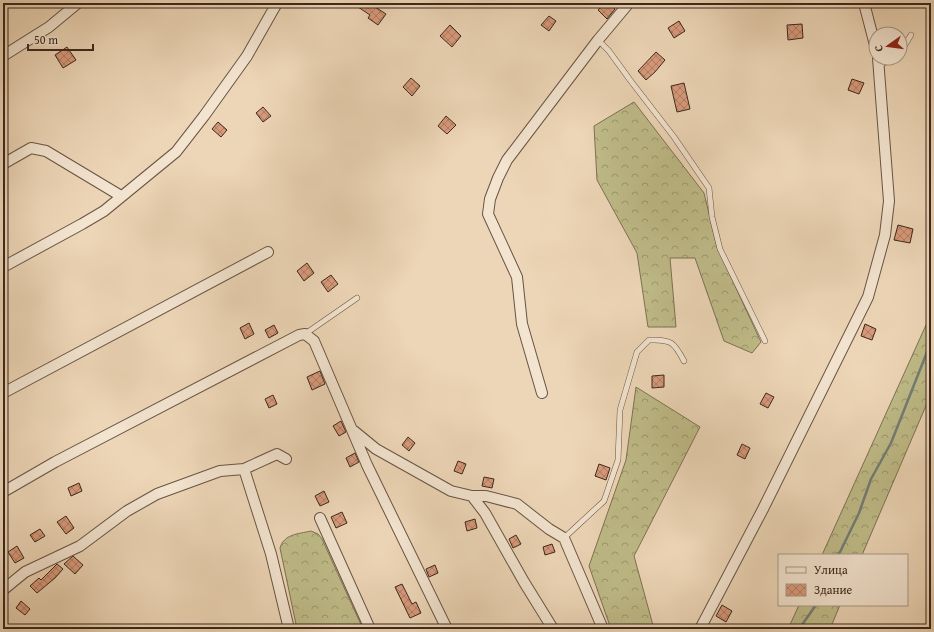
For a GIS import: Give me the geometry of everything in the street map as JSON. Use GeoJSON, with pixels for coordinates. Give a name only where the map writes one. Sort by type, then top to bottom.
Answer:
{"type":"FeatureCollection","features":[{"type":"Feature","properties":{"kind":"street"},"geometry":{"type":"LineString","coordinates":[[3,56],[49,27],[78,3]]}},
{"type":"Feature","properties":{"kind":"street"},"geometry":{"type":"LineString","coordinates":[[3,266],[104,211],[176,152],[247,56],[277,3]]}},
{"type":"Feature","properties":{"kind":"street"},"geometry":{"type":"LineString","coordinates":[[542,393],[522,324],[517,277],[488,214],[490,199],[507,160],[598,40],[629,3]]}},
{"type":"Feature","properties":{"kind":"street"},"geometry":{"type":"LineString","coordinates":[[864,3],[870,26]]}},
{"type":"Feature","properties":{"kind":"street"},"geometry":{"type":"LineString","coordinates":[[700,629],[763,509],[868,297],[885,235],[889,201],[879,66]]}},
{"type":"Feature","properties":{"kind":"street"},"geometry":{"type":"LineString","coordinates":[[3,164],[31,148],[46,151],[121,196]]}},
{"type":"Feature","properties":{"kind":"street"},"geometry":{"type":"LineString","coordinates":[[3,393],[268,252]]}},
{"type":"Feature","properties":{"kind":"street"},"geometry":{"type":"LineString","coordinates":[[3,492],[62,458],[299,335],[305,334],[314,341],[367,465],[447,629]]}},
{"type":"Feature","properties":{"kind":"street"},"geometry":{"type":"LineString","coordinates":[[352,430],[376,450],[450,491],[472,496],[486,496],[517,504],[549,529],[564,538],[603,629]]}},
{"type":"Feature","properties":{"kind":"street"},"geometry":{"type":"LineString","coordinates":[[3,590],[25,572],[80,546],[127,511],[157,494],[220,471],[244,469],[278,454],[286,459]]}},
{"type":"Feature","properties":{"kind":"street"},"geometry":{"type":"LineString","coordinates":[[244,469],[271,554],[289,629]]}},
{"type":"Feature","properties":{"kind":"street"},"geometry":{"type":"LineString","coordinates":[[472,496],[485,513],[524,582],[553,629]]}},
{"type":"Feature","properties":{"kind":"street"},"geometry":{"type":"LineString","coordinates":[[320,518],[370,629]]}},
{"type":"Feature","properties":{"kind":"lane"},"geometry":{"type":"LineString","coordinates":[[908,40],[911,35]]}},
{"type":"Feature","properties":{"kind":"lane"},"geometry":{"type":"LineString","coordinates":[[598,40],[609,51],[674,137],[709,188],[712,217],[720,249],[765,341]]}},
{"type":"Feature","properties":{"kind":"lane"},"geometry":{"type":"LineString","coordinates":[[305,334],[357,298]]}},
{"type":"Feature","properties":{"kind":"lane"},"geometry":{"type":"LineString","coordinates":[[564,538],[604,501],[618,460],[620,410],[637,352],[649,340],[662,339],[675,344],[684,361]]}},
{"type":"Feature","properties":{"kind":"green space"},"geometry":{"type":"Polygon","coordinates":[[[634,102],[704,193],[717,247],[761,342],[752,353],[724,341],[695,258],[670,258],[676,327],[648,327],[637,253],[597,180],[594,126],[634,102]]]}},
{"type":"Feature","properties":{"kind":"green space"},"geometry":{"type":"Polygon","coordinates":[[[931,314],[931,394],[862,554],[822,554],[931,314]]]}},
{"type":"Feature","properties":{"kind":"green space"},"geometry":{"type":"Polygon","coordinates":[[[636,387],[700,427],[634,556],[654,629],[611,629],[589,566],[626,460],[636,387]]]}},
{"type":"Feature","properties":{"kind":"green space"},"geometry":{"type":"Polygon","coordinates":[[[311,531],[318,534],[322,539],[363,629],[297,629],[280,548],[282,543],[288,537],[311,531]]]}},
{"type":"Feature","properties":{"kind":"green space"},"geometry":{"type":"Polygon","coordinates":[[[799,606],[840,606],[830,629],[788,629],[799,606]]]}},
{"type":"Feature","properties":{"kind":"building"},"geometry":{"type":"Polygon","coordinates":[[[352,3],[369,3],[386,14],[378,25],[368,18],[370,15],[352,3]]]}},
{"type":"Feature","properties":{"kind":"building"},"geometry":{"type":"Polygon","coordinates":[[[605,3],[609,3],[615,9],[607,19],[598,10],[605,3]]]}},
{"type":"Feature","properties":{"kind":"building"},"geometry":{"type":"Polygon","coordinates":[[[549,16],[556,21],[549,31],[541,25],[549,16]]]}},
{"type":"Feature","properties":{"kind":"building"},"geometry":{"type":"Polygon","coordinates":[[[679,21],[685,31],[674,38],[668,28],[679,21]]]}},
{"type":"Feature","properties":{"kind":"building"},"geometry":{"type":"Polygon","coordinates":[[[802,24],[803,38],[788,40],[787,25],[802,24]]]}},
{"type":"Feature","properties":{"kind":"building"},"geometry":{"type":"Polygon","coordinates":[[[450,25],[461,36],[452,47],[440,36],[450,25]]]}},
{"type":"Feature","properties":{"kind":"building"},"geometry":{"type":"Polygon","coordinates":[[[67,47],[76,60],[63,68],[55,55],[67,47]]]}},
{"type":"Feature","properties":{"kind":"building"},"geometry":{"type":"Polygon","coordinates":[[[656,52],[665,60],[646,80],[638,71],[656,52]]]}},
{"type":"Feature","properties":{"kind":"building"},"geometry":{"type":"Polygon","coordinates":[[[411,78],[420,86],[412,96],[403,87],[411,78]]]}},
{"type":"Feature","properties":{"kind":"building"},"geometry":{"type":"Polygon","coordinates":[[[852,79],[864,83],[859,94],[848,90],[852,79]]]}},
{"type":"Feature","properties":{"kind":"building"},"geometry":{"type":"Polygon","coordinates":[[[684,83],[690,109],[677,112],[671,86],[684,83]]]}},
{"type":"Feature","properties":{"kind":"building"},"geometry":{"type":"Polygon","coordinates":[[[263,107],[271,116],[263,122],[256,113],[263,107]]]}},
{"type":"Feature","properties":{"kind":"building"},"geometry":{"type":"Polygon","coordinates":[[[446,116],[456,125],[447,134],[438,126],[446,116]]]}},
{"type":"Feature","properties":{"kind":"building"},"geometry":{"type":"Polygon","coordinates":[[[218,122],[227,130],[221,137],[212,129],[218,122]]]}},
{"type":"Feature","properties":{"kind":"building"},"geometry":{"type":"Polygon","coordinates":[[[898,225],[913,229],[910,243],[894,240],[898,225]]]}},
{"type":"Feature","properties":{"kind":"building"},"geometry":{"type":"Polygon","coordinates":[[[307,263],[314,273],[304,281],[297,271],[307,263]]]}},
{"type":"Feature","properties":{"kind":"building"},"geometry":{"type":"Polygon","coordinates":[[[331,275],[338,284],[328,292],[321,282],[331,275]]]}},
{"type":"Feature","properties":{"kind":"building"},"geometry":{"type":"Polygon","coordinates":[[[249,323],[254,334],[245,339],[240,328],[249,323]]]}},
{"type":"Feature","properties":{"kind":"building"},"geometry":{"type":"Polygon","coordinates":[[[865,324],[876,329],[872,340],[861,336],[865,324]]]}},
{"type":"Feature","properties":{"kind":"building"},"geometry":{"type":"Polygon","coordinates":[[[274,325],[278,333],[269,338],[265,330],[274,325]]]}},
{"type":"Feature","properties":{"kind":"building"},"geometry":{"type":"Polygon","coordinates":[[[320,371],[325,384],[312,390],[307,377],[320,371]]]}},
{"type":"Feature","properties":{"kind":"building"},"geometry":{"type":"Polygon","coordinates":[[[664,375],[664,387],[652,388],[652,376],[664,375]]]}},
{"type":"Feature","properties":{"kind":"building"},"geometry":{"type":"Polygon","coordinates":[[[766,393],[774,397],[768,408],[760,404],[766,393]]]}},
{"type":"Feature","properties":{"kind":"building"},"geometry":{"type":"Polygon","coordinates":[[[273,395],[277,404],[269,408],[265,399],[273,395]]]}},
{"type":"Feature","properties":{"kind":"building"},"geometry":{"type":"Polygon","coordinates":[[[341,421],[346,432],[339,436],[333,426],[341,421]]]}},
{"type":"Feature","properties":{"kind":"building"},"geometry":{"type":"Polygon","coordinates":[[[408,437],[415,443],[409,451],[402,445],[408,437]]]}},
{"type":"Feature","properties":{"kind":"building"},"geometry":{"type":"Polygon","coordinates":[[[742,444],[750,448],[745,459],[737,455],[742,444]]]}},
{"type":"Feature","properties":{"kind":"building"},"geometry":{"type":"Polygon","coordinates":[[[355,453],[359,462],[350,467],[346,458],[355,453]]]}},
{"type":"Feature","properties":{"kind":"building"},"geometry":{"type":"Polygon","coordinates":[[[458,461],[466,464],[462,474],[454,471],[458,461]]]}},
{"type":"Feature","properties":{"kind":"building"},"geometry":{"type":"Polygon","coordinates":[[[599,464],[610,468],[606,480],[595,476],[599,464]]]}},
{"type":"Feature","properties":{"kind":"building"},"geometry":{"type":"Polygon","coordinates":[[[484,477],[494,479],[492,488],[482,486],[484,477]]]}},
{"type":"Feature","properties":{"kind":"building"},"geometry":{"type":"Polygon","coordinates":[[[79,483],[82,491],[71,496],[68,488],[79,483]]]}},
{"type":"Feature","properties":{"kind":"building"},"geometry":{"type":"Polygon","coordinates":[[[324,491],[329,502],[320,506],[315,496],[324,491]]]}},
{"type":"Feature","properties":{"kind":"building"},"geometry":{"type":"Polygon","coordinates":[[[342,512],[347,523],[336,528],[331,517],[342,512]]]}},
{"type":"Feature","properties":{"kind":"building"},"geometry":{"type":"Polygon","coordinates":[[[66,516],[74,528],[66,534],[57,522],[66,516]]]}},
{"type":"Feature","properties":{"kind":"building"},"geometry":{"type":"Polygon","coordinates":[[[475,519],[477,528],[467,531],[465,522],[475,519]]]}},
{"type":"Feature","properties":{"kind":"building"},"geometry":{"type":"Polygon","coordinates":[[[40,529],[45,536],[35,542],[30,535],[40,529]]]}},
{"type":"Feature","properties":{"kind":"building"},"geometry":{"type":"Polygon","coordinates":[[[516,535],[521,544],[513,548],[509,539],[516,535]]]}},
{"type":"Feature","properties":{"kind":"building"},"geometry":{"type":"Polygon","coordinates":[[[552,544],[555,552],[545,555],[543,547],[552,544]]]}},
{"type":"Feature","properties":{"kind":"building"},"geometry":{"type":"Polygon","coordinates":[[[17,546],[24,558],[15,563],[8,552],[17,546]]]}},
{"type":"Feature","properties":{"kind":"building"},"geometry":{"type":"Polygon","coordinates":[[[73,556],[83,565],[75,574],[64,564],[73,556]]]}},
{"type":"Feature","properties":{"kind":"building"},"geometry":{"type":"Polygon","coordinates":[[[57,564],[63,569],[37,593],[30,586],[39,578],[41,580],[57,564]]]}},
{"type":"Feature","properties":{"kind":"building"},"geometry":{"type":"Polygon","coordinates":[[[435,565],[438,573],[429,577],[426,569],[435,565]]]}},
{"type":"Feature","properties":{"kind":"building"},"geometry":{"type":"Polygon","coordinates":[[[402,584],[412,604],[416,602],[421,613],[410,618],[395,587],[402,584]]]}},
{"type":"Feature","properties":{"kind":"building"},"geometry":{"type":"Polygon","coordinates":[[[21,601],[30,609],[25,615],[16,608],[21,601]]]}},
{"type":"Feature","properties":{"kind":"building"},"geometry":{"type":"Polygon","coordinates":[[[722,605],[732,611],[726,622],[716,616],[722,605]]]}},
{"type":"Feature","properties":{"kind":"waterway"},"geometry":{"type":"LineString","coordinates":[[838,554],[859,513],[871,479],[891,443],[931,342]]}},
{"type":"Feature","properties":{"kind":"waterway"},"geometry":{"type":"LineString","coordinates":[[799,629],[815,606]]}}]}
